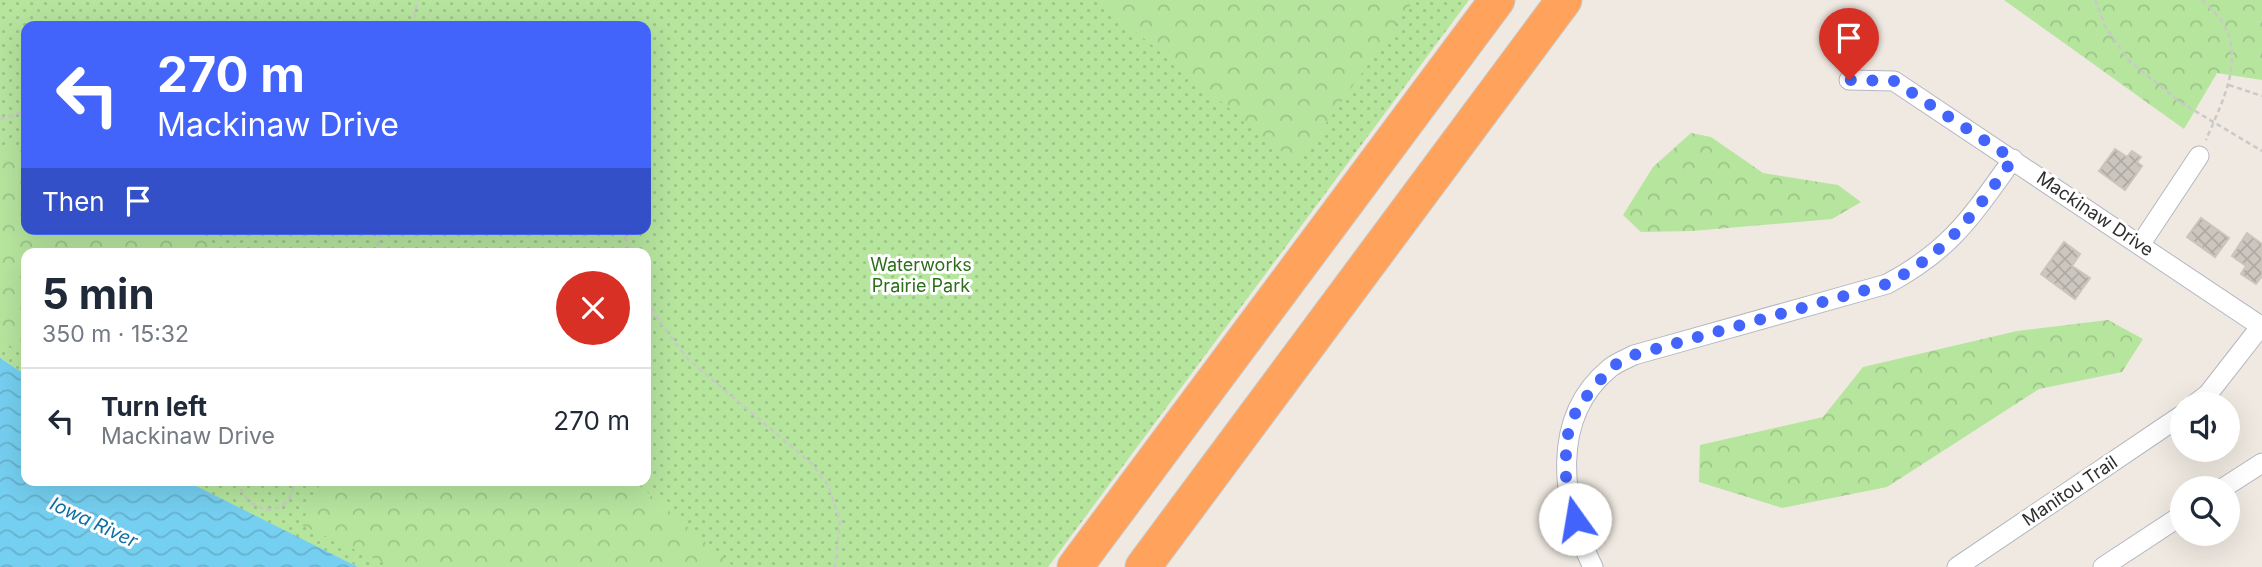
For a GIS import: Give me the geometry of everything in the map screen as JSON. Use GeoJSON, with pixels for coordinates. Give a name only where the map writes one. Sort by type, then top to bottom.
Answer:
{"type":"FeatureCollection","features":[{"type":"Feature","properties":{"kind":"highway"},"geometry":{"type":"LineString","coordinates":[[1076,567],[1497,0]]}},
{"type":"Feature","properties":{"kind":"highway"},"geometry":{"type":"LineString","coordinates":[[1143,567],[1564,0]]}},
{"type":"Feature","properties":{"kind":"street","name":"Mackinaw Drive"},"geometry":{"type":"LineString","coordinates":[[1849,80],[1894,81],[2262,327]]}},
{"type":"Feature","properties":{"kind":"street"},"geometry":{"type":"LineString","coordinates":[[2140,245],[2199,156]]}},
{"type":"Feature","properties":{"kind":"street"},"geometry":{"type":"LineString","coordinates":[[1593,567],[1581,542],[1565,472],[1567,437],[1577,408],[1611,367],[1634,355],[1887,284],[1917,268],[1941,250],[1965,225],[2013,159]]}},
{"type":"Feature","properties":{"kind":"street"},"geometry":{"type":"LineString","coordinates":[[2210,392],[2262,327]]}},
{"type":"Feature","properties":{"kind":"street","name":"Manitou Trail"},"geometry":{"type":"LineString","coordinates":[[1957,567],[2170,423]]}},
{"type":"Feature","properties":{"kind":"street"},"geometry":{"type":"LineString","coordinates":[[2240,477],[2262,463]]}},
{"type":"Feature","properties":{"kind":"street"},"geometry":{"type":"LineString","coordinates":[[2103,567],[2170,523]]}},
{"type":"Feature","properties":{"kind":"path"},"geometry":{"type":"LineString","coordinates":[[414,21],[416,0]]}},
{"type":"Feature","properties":{"kind":"path"},"geometry":{"type":"LineString","coordinates":[[2095,0],[2105,26],[2129,61],[2180,102],[2262,151]]}},
{"type":"Feature","properties":{"kind":"path"},"geometry":{"type":"LineString","coordinates":[[2199,156],[2214,122],[2233,65],[2231,44],[2222,20],[2202,0]]}},
{"type":"Feature","properties":{"kind":"path"},"geometry":{"type":"LineString","coordinates":[[2228,84],[2262,96]]}},
{"type":"Feature","properties":{"kind":"path"},"geometry":{"type":"LineString","coordinates":[[0,119],[21,112]]}},
{"type":"Feature","properties":{"kind":"path"},"geometry":{"type":"LineString","coordinates":[[651,304],[656,317],[688,359],[812,464],[828,485],[840,522],[835,567]]}},
{"type":"Feature","properties":{"kind":"path"},"geometry":{"type":"LineString","coordinates":[[239,486],[242,495],[264,509],[278,509],[288,502],[295,486]]}},
{"type":"Feature","properties":{"kind":"green space","name":"Waterworks Prairie Park"},"geometry":{"type":"Polygon","coordinates":[[[0,0],[1469,0],[1048,567],[358,567],[193,486],[651,486],[651,248],[21,248],[21,372],[0,358],[0,0]]]}},
{"type":"Feature","properties":{"kind":"green space"},"geometry":{"type":"Polygon","coordinates":[[[1097,0],[1414,0],[1297,164],[1097,0]]]}},
{"type":"Feature","properties":{"kind":"green space"},"geometry":{"type":"Polygon","coordinates":[[[2004,0],[2262,0],[2262,80],[2217,73],[2184,129],[2004,0]]]}},
{"type":"Feature","properties":{"kind":"green space"},"geometry":{"type":"Polygon","coordinates":[[[1691,133],[1711,137],[1763,173],[1838,185],[1861,202],[1832,219],[1692,231],[1641,232],[1623,215],[1653,167],[1691,133]]]}},
{"type":"Feature","properties":{"kind":"green space"},"geometry":{"type":"Polygon","coordinates":[[[21,145],[21,235],[203,235],[210,248],[21,248],[21,354],[0,339],[0,147],[21,145]]]}},
{"type":"Feature","properties":{"kind":"green space"},"geometry":{"type":"Polygon","coordinates":[[[2108,320],[2143,339],[2122,372],[2039,389],[1887,487],[1782,508],[1699,482],[1700,445],[1823,417],[1863,367],[2017,331],[2108,320]]]}},
{"type":"Feature","properties":{"kind":"green space"},"geometry":{"type":"Polygon","coordinates":[[[319,486],[640,486],[734,567],[393,567],[301,525],[319,486]]]}},
{"type":"Feature","properties":{"kind":"water","name":"Iowa River"},"geometry":{"type":"Polygon","coordinates":[[[0,358],[21,372],[21,486],[196,486],[358,567],[0,567],[0,358]]]}},
{"type":"Feature","properties":{"kind":"building"},"geometry":{"type":"Polygon","coordinates":[[[2115,149],[2127,157],[2132,151],[2141,157],[2137,162],[2142,166],[2125,190],[2099,171],[2115,149]]]}},
{"type":"Feature","properties":{"kind":"building"},"geometry":{"type":"Polygon","coordinates":[[[2201,218],[2229,238],[2215,257],[2187,237],[2201,218]]]}},
{"type":"Feature","properties":{"kind":"building"},"geometry":{"type":"Polygon","coordinates":[[[2247,233],[2262,244],[2262,276],[2256,284],[2241,274],[2246,266],[2232,256],[2247,233]]]}},
{"type":"Feature","properties":{"kind":"building"},"geometry":{"type":"Polygon","coordinates":[[[2064,242],[2080,254],[2072,266],[2090,278],[2075,299],[2041,274],[2064,242]]]}},
{"type":"Feature","properties":{"kind":"route"},"geometry":{"type":"LineString","coordinates":[[1575,519],[1565,472],[1567,437],[1577,408],[1611,367],[1634,355],[1887,284],[1917,268],[1941,250],[1965,225],[2013,159],[1894,81],[1849,80]]}}]}
